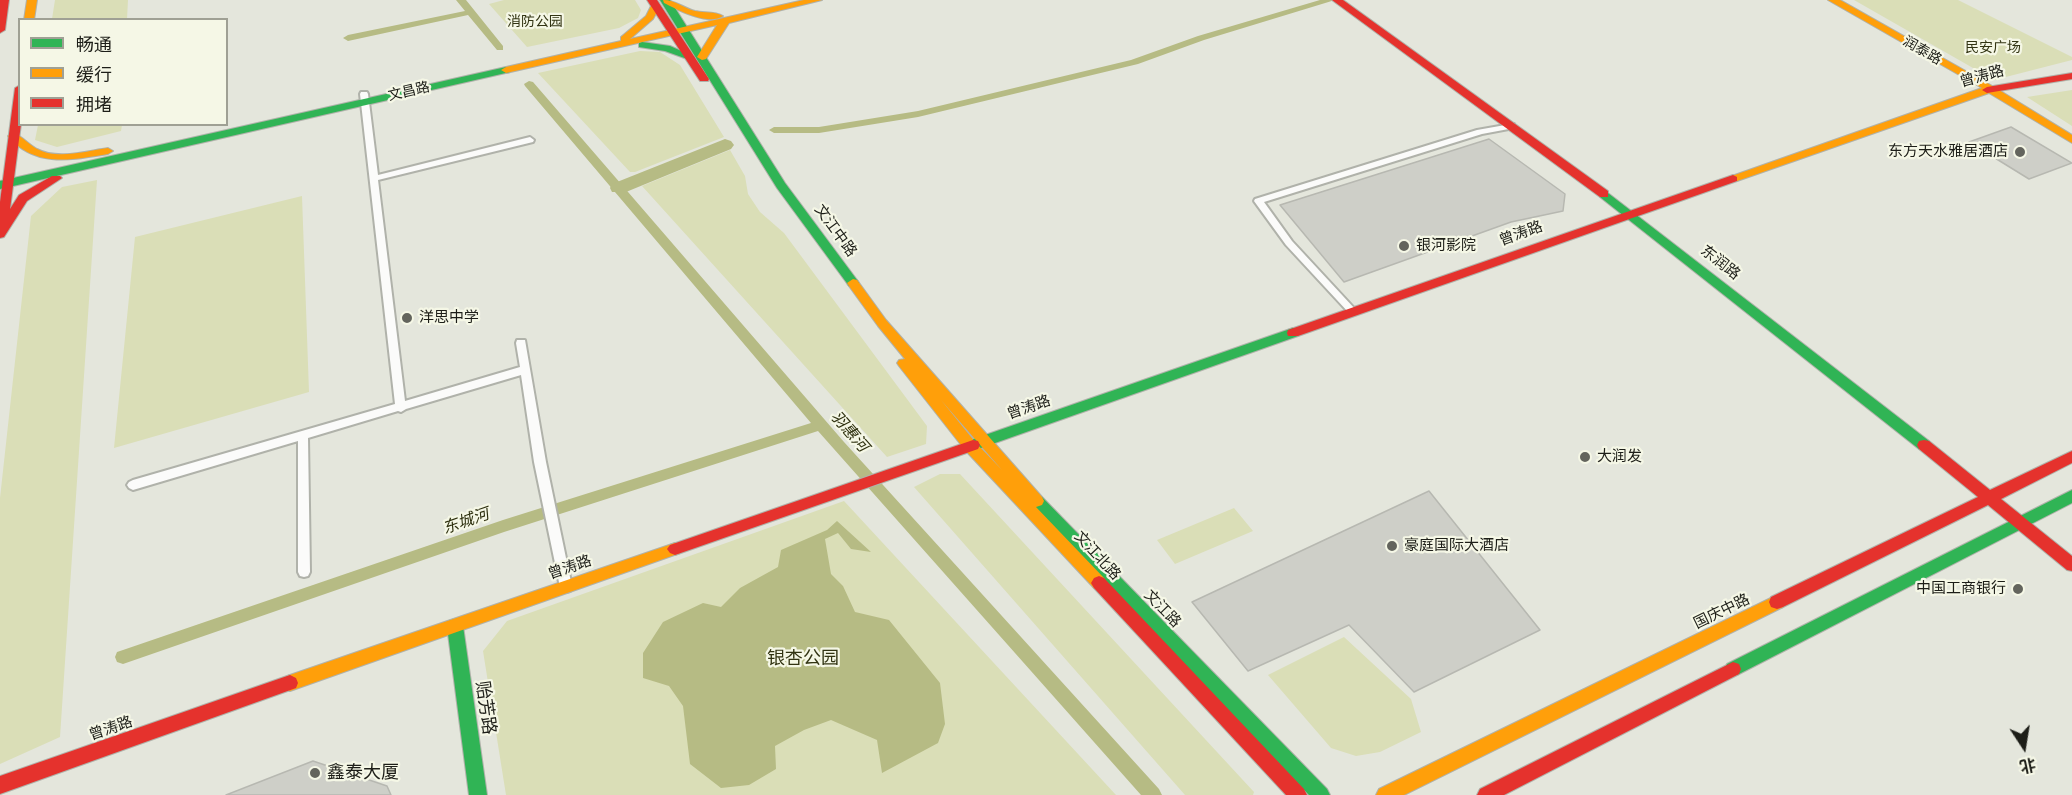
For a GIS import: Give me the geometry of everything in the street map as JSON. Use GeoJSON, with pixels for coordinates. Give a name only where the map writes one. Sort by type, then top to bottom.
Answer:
{"type":"FeatureCollection","features":[{"type":"Feature","properties":{"kind":"main road"},"geometry":{"type":"LineString","coordinates":[[0,30],[4,0]]}},
{"type":"Feature","properties":{"kind":"main road"},"geometry":{"type":"LineString","coordinates":[[29,18],[32,0]]}},
{"type":"Feature","properties":{"kind":"main road","name":"文昌路"},"geometry":{"type":"LineString","coordinates":[[5,178],[108,151],[627,41],[792,0]]}},
{"type":"Feature","properties":{"kind":"main road","name":"文昌路"},"geometry":{"type":"LineString","coordinates":[[721,19],[817,0]]}},
{"type":"Feature","properties":{"kind":"main road","name":"东润路"},"geometry":{"type":"LineString","coordinates":[[1337,0],[1630,213],[1991,498],[2072,566]]}},
{"type":"Feature","properties":{"kind":"main road","name":"润泰路"},"geometry":{"type":"LineString","coordinates":[[1833,0],[1990,89],[2072,140]]}},
{"type":"Feature","properties":{"kind":"main road"},"geometry":{"type":"LineString","coordinates":[[659,2],[690,13],[721,19],[696,57],[667,48],[627,41],[650,17],[659,2]]}},
{"type":"Feature","properties":{"kind":"main road","name":"文江中路"},"geometry":{"type":"LineString","coordinates":[[659,2],[781,185],[882,323],[984,441]]}},
{"type":"Feature","properties":{"kind":"main road","name":"文江中路"},"geometry":{"type":"LineString","coordinates":[[696,57],[781,199],[870,321],[970,446]]}},
{"type":"Feature","properties":{"kind":"main road","name":"曾涛路"},"geometry":{"type":"LineString","coordinates":[[0,785],[1630,213],[1990,89],[2072,76]]}},
{"type":"Feature","properties":{"kind":"main road","name":"文昌路"},"geometry":{"type":"LineString","coordinates":[[5,178],[88,164],[365,98]]}},
{"type":"Feature","properties":{"kind":"main road"},"geometry":{"type":"LineString","coordinates":[[0,234],[5,178],[18,102]]}},
{"type":"Feature","properties":{"kind":"main road"},"geometry":{"type":"LineString","coordinates":[[13,136],[27,150],[40,155],[63,156],[108,151]]}},
{"type":"Feature","properties":{"kind":"main road"},"geometry":{"type":"LineString","coordinates":[[0,234],[11,213],[29,192],[88,164]]}},
{"type":"Feature","properties":{"kind":"main road","name":"文江路"},"geometry":{"type":"LineString","coordinates":[[984,441],[1122,591],[1321,795]]}},
{"type":"Feature","properties":{"kind":"main road","name":"文江北路"},"geometry":{"type":"LineString","coordinates":[[970,446],[1298,795]]}},
{"type":"Feature","properties":{"kind":"main road","name":"国庆中路"},"geometry":{"type":"LineString","coordinates":[[1385,795],[2072,457]]}},
{"type":"Feature","properties":{"kind":"main road"},"geometry":{"type":"LineString","coordinates":[[1486,795],[2072,496]]}},
{"type":"Feature","properties":{"kind":"main road","name":"贻芳路"},"geometry":{"type":"LineString","coordinates":[[455,626],[478,795]]}},
{"type":"Feature","properties":{"kind":"street"},"geometry":{"type":"LineString","coordinates":[[365,98],[401,408]]}},
{"type":"Feature","properties":{"kind":"street"},"geometry":{"type":"LineString","coordinates":[[1352,311],[1288,243],[1258,201],[1480,132],[1511,126]]}},
{"type":"Feature","properties":{"kind":"street"},"geometry":{"type":"LineString","coordinates":[[375,178],[530,140]]}},
{"type":"Feature","properties":{"kind":"street"},"geometry":{"type":"LineString","coordinates":[[521,343],[540,462],[566,587]]}},
{"type":"Feature","properties":{"kind":"street"},"geometry":{"type":"LineString","coordinates":[[133,485],[524,370]]}},
{"type":"Feature","properties":{"kind":"street"},"geometry":{"type":"LineString","coordinates":[[303,434],[304,572]]}},
{"type":"Feature","properties":{"kind":"green space"},"geometry":{"type":"Polygon","coordinates":[[[55,0],[128,0],[127,18],[52,18],[55,0]]]}},
{"type":"Feature","properties":{"kind":"green space","name":"消防公园"},"geometry":{"type":"Polygon","coordinates":[[[504,0],[635,0],[641,10],[638,18],[619,28],[527,47],[489,4],[504,0]]]}},
{"type":"Feature","properties":{"kind":"green space","name":"民安广场"},"geometry":{"type":"Polygon","coordinates":[[[1854,0],[1958,0],[2072,57],[2072,60],[1994,80],[1854,0]]]}},
{"type":"Feature","properties":{"kind":"green space"},"geometry":{"type":"Polygon","coordinates":[[[640,51],[660,52],[680,65],[724,137],[630,172],[538,73],[640,51]]]}},
{"type":"Feature","properties":{"kind":"green space","name":"民安广场"},"geometry":{"type":"Polygon","coordinates":[[[2072,90],[2072,126],[2027,97],[2072,90]]]}},
{"type":"Feature","properties":{"kind":"green space"},"geometry":{"type":"Polygon","coordinates":[[[38,126],[122,126],[121,131],[57,147],[35,140],[38,126]]]}},
{"type":"Feature","properties":{"kind":"green space"},"geometry":{"type":"Polygon","coordinates":[[[730,150],[745,176],[748,194],[760,212],[784,233],[927,426],[926,444],[887,457],[642,186],[730,150]]]}},
{"type":"Feature","properties":{"kind":"green space"},"geometry":{"type":"Polygon","coordinates":[[[97,180],[60,737],[0,764],[0,498],[31,216],[62,187],[97,180]]]}},
{"type":"Feature","properties":{"kind":"green space"},"geometry":{"type":"Polygon","coordinates":[[[302,196],[309,392],[114,448],[135,237],[302,196]]]}},
{"type":"Feature","properties":{"kind":"green space"},"geometry":{"type":"Polygon","coordinates":[[[940,474],[960,474],[1254,792],[1253,795],[1185,795],[914,487],[940,474]]]}},
{"type":"Feature","properties":{"kind":"green space","name":"银杏公园"},"geometry":{"type":"Polygon","coordinates":[[[844,501],[1116,795],[506,795],[483,651],[507,621],[844,501]]]}},
{"type":"Feature","properties":{"kind":"green space"},"geometry":{"type":"Polygon","coordinates":[[[1234,508],[1253,531],[1175,564],[1157,540],[1234,508]]]}},
{"type":"Feature","properties":{"kind":"green space"},"geometry":{"type":"Polygon","coordinates":[[[1344,637],[1411,699],[1421,732],[1380,752],[1356,756],[1331,748],[1268,675],[1344,637]]]}},
{"type":"Feature","properties":{"kind":"shaded area"},"geometry":{"type":"Polygon","coordinates":[[[837,521],[871,552],[851,549],[838,533],[825,539],[831,574],[843,586],[855,612],[889,620],[940,683],[945,724],[938,743],[882,773],[877,740],[831,720],[804,730],[775,746],[776,769],[749,785],[721,788],[690,764],[683,706],[669,686],[643,678],[643,653],[663,622],[703,603],[721,607],[740,588],[778,567],[781,550],[827,530],[837,521]]]}},
{"type":"Feature","properties":{"kind":"building","name":"东方天水雅居酒店"},"geometry":{"type":"Polygon","coordinates":[[[2011,127],[2072,163],[2029,179],[1969,142],[2011,127]]]}},
{"type":"Feature","properties":{"kind":"building"},"geometry":{"type":"Polygon","coordinates":[[[1489,139],[1565,194],[1563,211],[1511,222],[1344,282],[1280,205],[1489,139]]]}},
{"type":"Feature","properties":{"kind":"building","name":"豪庭国际大酒店"},"geometry":{"type":"Polygon","coordinates":[[[1429,491],[1540,630],[1414,692],[1349,625],[1248,671],[1192,602],[1429,491]]]}},
{"type":"Feature","properties":{"kind":"building","name":"鑫泰大厦"},"geometry":{"type":"Polygon","coordinates":[[[313,761],[387,786],[391,795],[226,795],[313,761]]]}},
{"type":"Feature","properties":{"kind":"waterway","name":"羽惠河"},"geometry":{"type":"LineString","coordinates":[[461,0],[471,12]]}},
{"type":"Feature","properties":{"kind":"waterway"},"geometry":{"type":"LineString","coordinates":[[774,130],[819,130],[918,114],[1134,62],[1201,38],[1330,0]]}},
{"type":"Feature","properties":{"kind":"waterway"},"geometry":{"type":"LineString","coordinates":[[348,38],[471,12]]}},
{"type":"Feature","properties":{"kind":"waterway","name":"羽惠河"},"geometry":{"type":"LineString","coordinates":[[471,12],[500,48]]}},
{"type":"Feature","properties":{"kind":"waterway","name":"羽惠河"},"geometry":{"type":"LineString","coordinates":[[529,84],[821,425]]}},
{"type":"Feature","properties":{"kind":"waterway"},"geometry":{"type":"LineString","coordinates":[[619,188],[725,145]]}},
{"type":"Feature","properties":{"kind":"waterway","name":"东城河"},"geometry":{"type":"LineString","coordinates":[[123,657],[503,526],[821,425]]}},
{"type":"Feature","properties":{"kind":"waterway","name":"羽惠河"},"geometry":{"type":"LineString","coordinates":[[821,425],[1153,795]]}},
{"type":"Feature","properties":{"kind":"traffic: fast"},"geometry":{"type":"LineString","coordinates":[[665,0],[781,185],[853,283]]}},
{"type":"Feature","properties":{"kind":"traffic: fast"},"geometry":{"type":"LineString","coordinates":[[642,45],[667,48],[690,57]]}},
{"type":"Feature","properties":{"kind":"traffic: fast"},"geometry":{"type":"LineString","coordinates":[[0,185],[506,70]]}},
{"type":"Feature","properties":{"kind":"traffic: fast"},"geometry":{"type":"LineString","coordinates":[[1604,194],[1924,445]]}},
{"type":"Feature","properties":{"kind":"traffic: fast"},"geometry":{"type":"LineString","coordinates":[[973,445],[1293,333]]}},
{"type":"Feature","properties":{"kind":"traffic: fast"},"geometry":{"type":"LineString","coordinates":[[1733,669],[2072,496]]}},
{"type":"Feature","properties":{"kind":"traffic: fast"},"geometry":{"type":"LineString","coordinates":[[1037,501],[1321,795]]}},
{"type":"Feature","properties":{"kind":"traffic: fast"},"geometry":{"type":"LineString","coordinates":[[455,626],[478,795]]}},
{"type":"Feature","properties":{"kind":"traffic: slow"},"geometry":{"type":"LineString","coordinates":[[29,18],[32,0]]}},
{"type":"Feature","properties":{"kind":"traffic: slow"},"geometry":{"type":"LineString","coordinates":[[506,70],[817,0]]}},
{"type":"Feature","properties":{"kind":"traffic: slow"},"geometry":{"type":"LineString","coordinates":[[1833,0],[1990,89],[2072,140]]}},
{"type":"Feature","properties":{"kind":"traffic: slow"},"geometry":{"type":"LineString","coordinates":[[667,1],[690,13],[718,16]]}},
{"type":"Feature","properties":{"kind":"traffic: slow"},"geometry":{"type":"LineString","coordinates":[[624,39],[650,17],[655,6]]}},
{"type":"Feature","properties":{"kind":"traffic: slow"},"geometry":{"type":"LineString","coordinates":[[702,57],[725,21]]}},
{"type":"Feature","properties":{"kind":"traffic: slow"},"geometry":{"type":"LineString","coordinates":[[1733,179],[1987,90]]}},
{"type":"Feature","properties":{"kind":"traffic: slow"},"geometry":{"type":"LineString","coordinates":[[13,136],[35,153],[46,156],[69,157],[108,151]]}},
{"type":"Feature","properties":{"kind":"traffic: slow"},"geometry":{"type":"LineString","coordinates":[[853,283],[882,323],[1037,501]]}},
{"type":"Feature","properties":{"kind":"traffic: slow"},"geometry":{"type":"LineString","coordinates":[[904,363],[970,446],[1099,583]]}},
{"type":"Feature","properties":{"kind":"traffic: slow"},"geometry":{"type":"LineString","coordinates":[[290,683],[675,549]]}},
{"type":"Feature","properties":{"kind":"traffic: slow"},"geometry":{"type":"LineString","coordinates":[[1385,795],[1777,602]]}},
{"type":"Feature","properties":{"kind":"traffic: jam"},"geometry":{"type":"LineString","coordinates":[[0,30],[4,0]]}},
{"type":"Feature","properties":{"kind":"traffic: jam"},"geometry":{"type":"LineString","coordinates":[[652,0],[704,79]]}},
{"type":"Feature","properties":{"kind":"traffic: jam"},"geometry":{"type":"LineString","coordinates":[[1337,0],[1604,194]]}},
{"type":"Feature","properties":{"kind":"traffic: jam"},"geometry":{"type":"LineString","coordinates":[[1987,90],[2072,76]]}},
{"type":"Feature","properties":{"kind":"traffic: jam"},"geometry":{"type":"LineString","coordinates":[[0,234],[9,183],[18,105]]}},
{"type":"Feature","properties":{"kind":"traffic: jam"},"geometry":{"type":"LineString","coordinates":[[2,230],[23,198],[56,178]]}},
{"type":"Feature","properties":{"kind":"traffic: jam"},"geometry":{"type":"LineString","coordinates":[[1293,333],[1733,179]]}},
{"type":"Feature","properties":{"kind":"traffic: jam"},"geometry":{"type":"LineString","coordinates":[[675,549],[973,445]]}},
{"type":"Feature","properties":{"kind":"traffic: jam"},"geometry":{"type":"LineString","coordinates":[[1924,445],[2072,565]]}},
{"type":"Feature","properties":{"kind":"traffic: jam"},"geometry":{"type":"LineString","coordinates":[[1777,602],[2072,457]]}},
{"type":"Feature","properties":{"kind":"traffic: jam"},"geometry":{"type":"LineString","coordinates":[[1099,583],[1298,795]]}},
{"type":"Feature","properties":{"kind":"traffic: jam"},"geometry":{"type":"LineString","coordinates":[[1486,795],[1733,669]]}},
{"type":"Feature","properties":{"kind":"traffic: jam"},"geometry":{"type":"LineString","coordinates":[[0,785],[290,683]]}},
{"type":"Feature","properties":{"kind":"place","name":"东方天水雅居酒店"},"geometry":{"type":"Point","coordinates":[2020,152]}},
{"type":"Feature","properties":{"kind":"place","name":"银河影院"},"geometry":{"type":"Point","coordinates":[1404,246]}},
{"type":"Feature","properties":{"kind":"place","name":"洋思中学"},"geometry":{"type":"Point","coordinates":[407,318]}},
{"type":"Feature","properties":{"kind":"place","name":"大润发"},"geometry":{"type":"Point","coordinates":[1585,457]}},
{"type":"Feature","properties":{"kind":"place","name":"豪庭国际大酒店"},"geometry":{"type":"Point","coordinates":[1392,546]}},
{"type":"Feature","properties":{"kind":"place","name":"中国工商银行"},"geometry":{"type":"Point","coordinates":[2018,589]}},
{"type":"Feature","properties":{"kind":"place","name":"鑫泰大厦"},"geometry":{"type":"Point","coordinates":[315,773]}}]}
